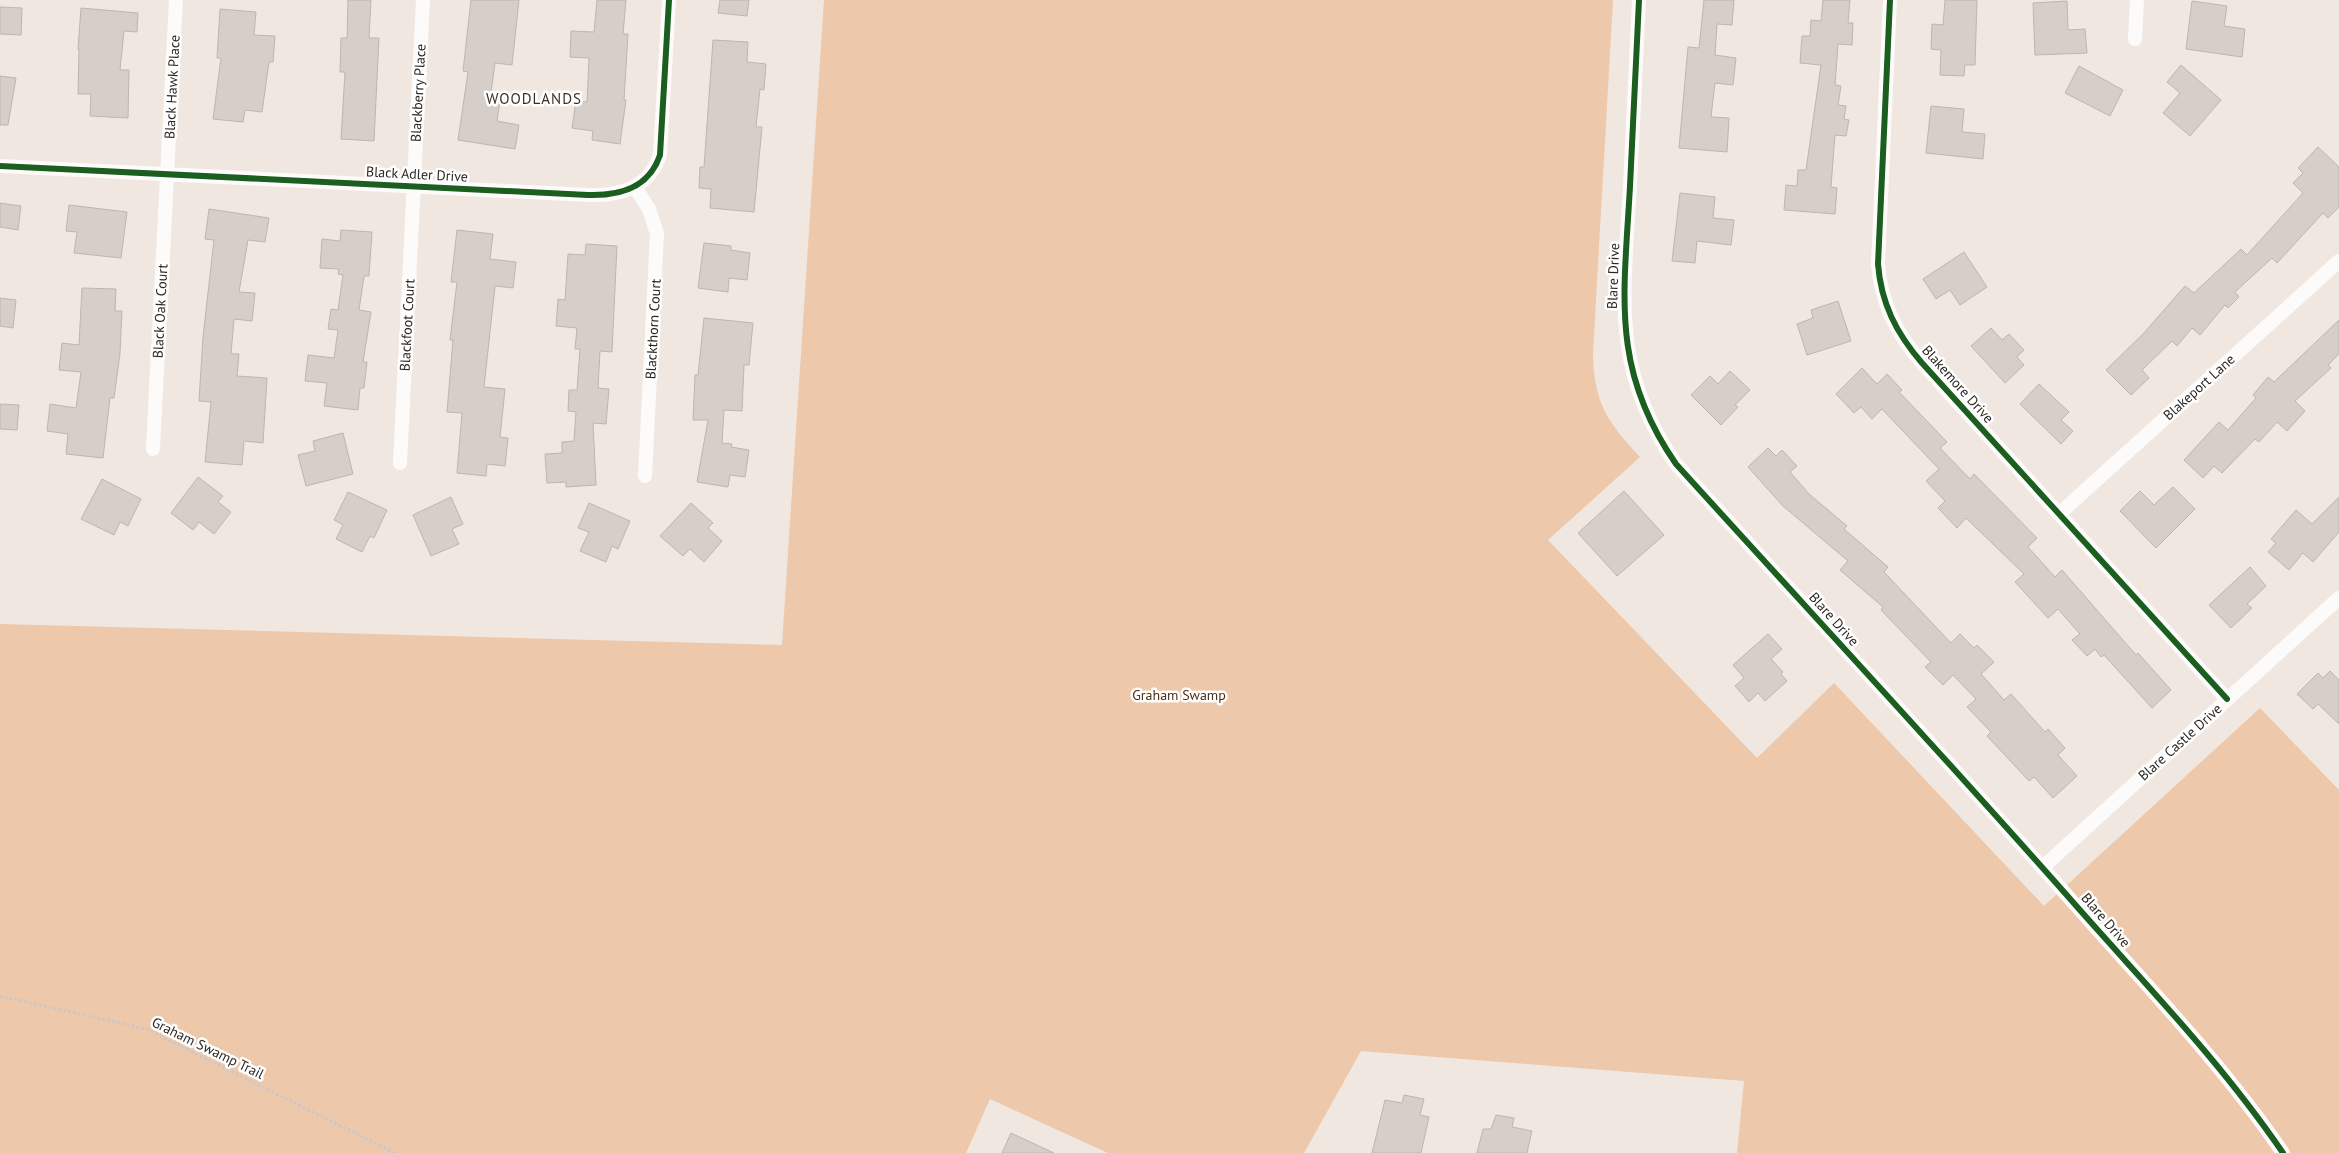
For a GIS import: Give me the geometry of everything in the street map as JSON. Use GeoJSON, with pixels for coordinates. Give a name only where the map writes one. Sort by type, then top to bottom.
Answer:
{"type":"FeatureCollection","features":[{"type":"Feature","properties":{"kind":"street","name":"Black Hawk Place"},"geometry":{"type":"LineString","coordinates":[[168,173],[176,0]]}},
{"type":"Feature","properties":{"kind":"street","name":"Blackberry Place"},"geometry":{"type":"LineString","coordinates":[[413,186],[423,0]]}},
{"type":"Feature","properties":{"kind":"street","name":"Black Adler Drive"},"geometry":{"type":"LineString","coordinates":[[0,166],[168,173],[588,196],[619,194],[635,187],[650,175],[660,155],[669,0]]}},
{"type":"Feature","properties":{"kind":"street","name":"Blare Drive"},"geometry":{"type":"LineString","coordinates":[[1639,0],[1624,328],[1631,369],[1644,410],[1676,464],[2043,868],[2232,1084],[2283,1153]]}},
{"type":"Feature","properties":{"kind":"street","name":"Blakemore Drive"},"geometry":{"type":"LineString","coordinates":[[1890,0],[1878,247],[1882,296],[1893,324],[1910,349],[2227,699]]}},
{"type":"Feature","properties":{"kind":"street"},"geometry":{"type":"LineString","coordinates":[[2135,39],[2137,0]]}},
{"type":"Feature","properties":{"kind":"street","name":"Black Oak Court"},"geometry":{"type":"LineString","coordinates":[[153,449],[168,173]]}},
{"type":"Feature","properties":{"kind":"street","name":"Blackfoot Court"},"geometry":{"type":"LineString","coordinates":[[400,463],[413,186]]}},
{"type":"Feature","properties":{"kind":"street","name":"Blackthorn Court"},"geometry":{"type":"LineString","coordinates":[[635,187],[649,209],[657,234],[645,476]]}},
{"type":"Feature","properties":{"kind":"street","name":"Blakeport Lane"},"geometry":{"type":"LineString","coordinates":[[2059,514],[2339,261]]}},
{"type":"Feature","properties":{"kind":"street","name":"Blare Castle Drive"},"geometry":{"type":"LineString","coordinates":[[2043,868],[2339,598]]}},
{"type":"Feature","properties":{"kind":"green space","name":"Graham Swamp"},"geometry":{"type":"Polygon","coordinates":[[[824,0],[1613,0],[1593,353],[1594,371],[1596,386],[1604,411],[1619,433],[1640,457],[1548,540],[1757,758],[1834,683],[2044,906],[2260,708],[2339,790],[2339,1153],[1737,1153],[1744,1081],[1361,1051],[1304,1153],[1108,1153],[990,1099],[966,1153],[0,1153],[0,624],[782,645],[824,0]]]}},
{"type":"Feature","properties":{"kind":"building"},"geometry":{"type":"Polygon","coordinates":[[[348,0],[371,0],[369,38],[379,38],[374,141],[341,139],[345,72],[340,72],[341,38],[347,38],[348,0]]]}},
{"type":"Feature","properties":{"kind":"building"},"geometry":{"type":"Polygon","coordinates":[[[471,0],[519,0],[512,65],[495,63],[490,100],[500,101],[497,121],[519,125],[515,149],[458,140],[468,72],[463,71],[471,0]]]}},
{"type":"Feature","properties":{"kind":"building"},"geometry":{"type":"Polygon","coordinates":[[[597,0],[626,0],[623,34],[628,34],[624,100],[626,100],[620,144],[592,140],[593,131],[572,128],[576,101],[587,102],[589,58],[570,57],[571,31],[594,32],[597,0]]]}},
{"type":"Feature","properties":{"kind":"building"},"geometry":{"type":"Polygon","coordinates":[[[720,0],[749,0],[747,16],[718,13],[720,0]]]}},
{"type":"Feature","properties":{"kind":"building"},"geometry":{"type":"Polygon","coordinates":[[[1704,0],[1734,0],[1732,25],[1717,24],[1715,55],[1736,58],[1733,85],[1715,83],[1711,117],[1729,118],[1727,152],[1679,148],[1688,47],[1699,48],[1704,0]]]}},
{"type":"Feature","properties":{"kind":"building"},"geometry":{"type":"Polygon","coordinates":[[[1823,0],[1850,0],[1848,23],[1853,23],[1852,45],[1838,44],[1835,85],[1841,86],[1838,105],[1846,106],[1844,119],[1849,120],[1846,136],[1835,135],[1831,187],[1837,188],[1835,214],[1784,210],[1786,185],[1797,186],[1798,170],[1806,170],[1821,65],[1800,63],[1802,36],[1810,36],[1811,20],[1821,21],[1823,0]]]}},
{"type":"Feature","properties":{"kind":"building"},"geometry":{"type":"Polygon","coordinates":[[[1945,0],[1977,0],[1975,65],[1965,65],[1964,76],[1940,75],[1941,50],[1931,49],[1932,24],[1943,25],[1945,0]]]}},
{"type":"Feature","properties":{"kind":"building"},"geometry":{"type":"Polygon","coordinates":[[[2067,1],[2068,30],[2085,29],[2087,53],[2035,55],[2033,3],[2067,1]]]}},
{"type":"Feature","properties":{"kind":"building"},"geometry":{"type":"Polygon","coordinates":[[[2192,1],[2227,6],[2224,26],[2245,29],[2242,57],[2186,49],[2192,1]]]}},
{"type":"Feature","properties":{"kind":"building"},"geometry":{"type":"Polygon","coordinates":[[[0,7],[22,8],[21,35],[0,34],[0,7]]]}},
{"type":"Feature","properties":{"kind":"building"},"geometry":{"type":"Polygon","coordinates":[[[81,8],[138,13],[137,32],[124,31],[120,70],[129,70],[128,118],[90,116],[91,94],[78,94],[78,49],[81,8]]]}},
{"type":"Feature","properties":{"kind":"building"},"geometry":{"type":"Polygon","coordinates":[[[220,9],[256,12],[254,35],[275,36],[273,62],[269,62],[262,112],[245,110],[243,122],[213,119],[221,58],[217,58],[220,9]]]}},
{"type":"Feature","properties":{"kind":"building"},"geometry":{"type":"Polygon","coordinates":[[[713,40],[748,42],[747,62],[766,64],[764,90],[760,89],[756,127],[762,127],[754,212],[710,208],[711,189],[699,188],[700,167],[704,167],[713,40]]]}},
{"type":"Feature","properties":{"kind":"building"},"geometry":{"type":"Polygon","coordinates":[[[2181,65],[2221,100],[2190,136],[2163,113],[2180,93],[2167,82],[2181,65]]]}},
{"type":"Feature","properties":{"kind":"building"},"geometry":{"type":"Polygon","coordinates":[[[2079,66],[2123,90],[2110,116],[2065,93],[2079,66]]]}},
{"type":"Feature","properties":{"kind":"building"},"geometry":{"type":"Polygon","coordinates":[[[0,76],[16,78],[8,125],[0,125],[0,76]]]}},
{"type":"Feature","properties":{"kind":"building"},"geometry":{"type":"Polygon","coordinates":[[[1931,106],[1964,109],[1962,132],[1985,134],[1983,159],[1926,153],[1931,106]]]}},
{"type":"Feature","properties":{"kind":"building"},"geometry":{"type":"Polygon","coordinates":[[[2318,147],[2339,167],[2339,207],[2328,218],[2323,213],[2277,263],[2272,258],[2235,292],[2239,297],[2228,308],[2225,305],[2200,335],[2192,328],[2177,346],[2172,341],[2142,370],[2149,378],[2131,395],[2106,370],[2144,333],[2185,286],[2194,293],[2241,249],[2247,255],[2303,193],[2293,183],[2303,173],[2298,168],[2318,147]]]}},
{"type":"Feature","properties":{"kind":"building"},"geometry":{"type":"Polygon","coordinates":[[[1680,193],[1715,197],[1713,218],[1734,220],[1731,245],[1697,241],[1695,263],[1672,261],[1680,193]]]}},
{"type":"Feature","properties":{"kind":"building"},"geometry":{"type":"Polygon","coordinates":[[[0,203],[21,206],[18,230],[0,227],[0,203]]]}},
{"type":"Feature","properties":{"kind":"building"},"geometry":{"type":"Polygon","coordinates":[[[69,205],[127,212],[121,258],[74,253],[77,232],[66,231],[69,205]]]}},
{"type":"Feature","properties":{"kind":"building"},"geometry":{"type":"Polygon","coordinates":[[[209,209],[269,218],[265,242],[248,240],[239,292],[255,293],[252,321],[234,319],[231,354],[239,354],[237,376],[267,378],[263,443],[244,441],[242,465],[205,462],[211,402],[199,401],[203,337],[214,240],[205,239],[209,209]]]}},
{"type":"Feature","properties":{"kind":"building"},"geometry":{"type":"Polygon","coordinates":[[[341,230],[372,232],[369,276],[364,276],[359,310],[371,312],[363,362],[367,362],[364,388],[360,388],[358,410],[324,406],[327,383],[305,381],[308,355],[334,358],[338,330],[328,329],[331,309],[338,310],[343,275],[338,274],[339,269],[320,268],[322,239],[340,241],[341,230]]]}},
{"type":"Feature","properties":{"kind":"building"},"geometry":{"type":"Polygon","coordinates":[[[457,230],[493,234],[490,259],[516,262],[513,288],[495,286],[484,387],[505,389],[500,437],[508,438],[505,466],[487,464],[486,476],[457,473],[462,413],[447,412],[453,340],[450,340],[457,282],[451,282],[457,230]]]}},
{"type":"Feature","properties":{"kind":"building"},"geometry":{"type":"Polygon","coordinates":[[[704,243],[731,246],[731,250],[750,253],[747,280],[729,278],[728,292],[698,288],[704,243]]]}},
{"type":"Feature","properties":{"kind":"building"},"geometry":{"type":"Polygon","coordinates":[[[586,244],[617,246],[612,352],[600,351],[598,388],[609,389],[606,424],[593,423],[596,485],[566,487],[566,482],[547,483],[545,454],[562,453],[562,442],[574,441],[576,412],[568,411],[569,390],[577,390],[580,349],[575,349],[577,328],[556,326],[558,299],[565,300],[568,254],[585,255],[586,244]]]}},
{"type":"Feature","properties":{"kind":"building"},"geometry":{"type":"Polygon","coordinates":[[[1964,252],[1987,287],[1960,305],[1950,290],[1936,299],[1923,279],[1964,252]]]}},
{"type":"Feature","properties":{"kind":"building"},"geometry":{"type":"Polygon","coordinates":[[[82,288],[116,289],[115,311],[122,311],[120,353],[114,398],[110,398],[103,458],[66,454],[68,434],[47,431],[50,404],[76,408],[81,372],[59,370],[62,343],[79,345],[82,288]]]}},
{"type":"Feature","properties":{"kind":"building"},"geometry":{"type":"Polygon","coordinates":[[[0,298],[16,300],[13,328],[0,326],[0,298]]]}},
{"type":"Feature","properties":{"kind":"building"},"geometry":{"type":"Polygon","coordinates":[[[1838,301],[1851,341],[1807,355],[1797,324],[1813,318],[1811,310],[1838,301]]]}},
{"type":"Feature","properties":{"kind":"building"},"geometry":{"type":"Polygon","coordinates":[[[704,318],[753,323],[749,365],[744,365],[742,411],[724,410],[722,443],[732,444],[731,447],[749,450],[745,477],[730,475],[728,487],[697,482],[708,420],[693,420],[695,375],[698,375],[704,318]]]}},
{"type":"Feature","properties":{"kind":"building"},"geometry":{"type":"Polygon","coordinates":[[[2339,320],[2339,354],[2328,365],[2331,368],[2295,401],[2305,411],[2287,431],[2277,422],[2259,442],[2255,439],[2222,473],[2214,466],[2203,478],[2184,460],[2219,422],[2228,430],[2256,398],[2253,395],[2268,377],[2274,382],[2339,320]]]}},
{"type":"Feature","properties":{"kind":"building"},"geometry":{"type":"Polygon","coordinates":[[[1991,328],[2002,340],[2009,334],[2024,350],[2017,357],[2024,365],[2005,383],[1971,346],[1991,328]]]}},
{"type":"Feature","properties":{"kind":"building"},"geometry":{"type":"Polygon","coordinates":[[[1862,368],[1877,384],[1887,374],[1902,390],[1899,392],[1947,442],[1940,448],[1970,479],[1974,474],[2037,538],[2028,547],[2055,577],[2062,570],[2136,655],[2138,653],[2171,690],[2152,708],[2104,655],[2101,657],[2095,649],[2087,656],[2072,640],[2080,634],[2058,609],[2048,618],[2015,582],[2024,574],[1966,518],[1957,528],[1938,508],[1945,501],[1926,481],[1939,469],[1882,409],[1872,419],[1861,407],[1854,413],[1836,394],[1862,368]]]}},
{"type":"Feature","properties":{"kind":"building"},"geometry":{"type":"Polygon","coordinates":[[[1730,371],[1750,390],[1735,405],[1738,407],[1721,425],[1691,395],[1710,376],[1718,384],[1730,371]]]}},
{"type":"Feature","properties":{"kind":"building"},"geometry":{"type":"Polygon","coordinates":[[[2039,384],[2069,412],[2061,420],[2073,431],[2061,444],[2020,404],[2039,384]]]}},
{"type":"Feature","properties":{"kind":"building"},"geometry":{"type":"Polygon","coordinates":[[[0,404],[19,405],[17,430],[0,429],[0,404]]]}},
{"type":"Feature","properties":{"kind":"building"},"geometry":{"type":"Polygon","coordinates":[[[343,433],[353,474],[306,486],[298,455],[315,451],[313,441],[343,433]]]}},
{"type":"Feature","properties":{"kind":"building"},"geometry":{"type":"Polygon","coordinates":[[[1768,448],[1776,456],[1782,450],[1797,466],[1790,472],[1809,494],[1847,526],[1844,529],[1888,567],[1884,572],[1951,643],[1960,634],[1974,648],[1977,645],[1994,662],[1981,674],[2004,700],[2011,694],[2045,732],[2048,729],[2065,748],[2058,755],[2077,776],[2053,798],[2034,777],[2029,781],[1987,736],[1991,732],[1967,707],[1976,699],[1953,675],[1943,685],[1925,667],[1931,662],[1881,610],[1883,607],[1840,570],[1848,561],[1783,506],[1748,467],[1768,448]]]}},
{"type":"Feature","properties":{"kind":"building"},"geometry":{"type":"Polygon","coordinates":[[[198,477],[223,496],[218,502],[231,512],[214,534],[199,522],[193,530],[171,513],[198,477]]]}},
{"type":"Feature","properties":{"kind":"building"},"geometry":{"type":"Polygon","coordinates":[[[102,479],[141,499],[128,526],[120,522],[114,535],[81,519],[102,479]]]}},
{"type":"Feature","properties":{"kind":"building"},"geometry":{"type":"Polygon","coordinates":[[[2173,487],[2195,509],[2156,548],[2120,511],[2140,491],[2154,505],[2173,487]]]}},
{"type":"Feature","properties":{"kind":"building"},"geometry":{"type":"Polygon","coordinates":[[[1624,491],[1664,535],[1617,576],[1578,533],[1624,491]]]}},
{"type":"Feature","properties":{"kind":"building"},"geometry":{"type":"Polygon","coordinates":[[[348,492],[387,510],[374,538],[370,536],[362,552],[336,539],[343,525],[334,520],[348,492]]]}},
{"type":"Feature","properties":{"kind":"building"},"geometry":{"type":"Polygon","coordinates":[[[451,497],[463,524],[452,529],[459,544],[431,556],[413,515],[451,497]]]}},
{"type":"Feature","properties":{"kind":"building"},"geometry":{"type":"Polygon","coordinates":[[[2339,497],[2339,532],[2313,562],[2303,553],[2289,570],[2268,552],[2276,543],[2271,539],[2296,510],[2312,524],[2339,497]]]}},
{"type":"Feature","properties":{"kind":"building"},"geometry":{"type":"Polygon","coordinates":[[[589,503],[630,521],[618,549],[612,546],[606,562],[580,551],[589,532],[578,528],[589,503]]]}},
{"type":"Feature","properties":{"kind":"building"},"geometry":{"type":"Polygon","coordinates":[[[691,503],[713,523],[708,528],[722,541],[704,562],[690,549],[683,556],[660,536],[691,503]]]}},
{"type":"Feature","properties":{"kind":"building"},"geometry":{"type":"Polygon","coordinates":[[[2250,567],[2266,586],[2247,604],[2252,608],[2231,628],[2209,605],[2250,567]]]}},
{"type":"Feature","properties":{"kind":"building"},"geometry":{"type":"Polygon","coordinates":[[[1768,634],[1782,649],[1771,659],[1783,672],[1781,674],[1787,681],[1765,701],[1758,693],[1749,702],[1735,686],[1744,678],[1733,665],[1768,634]]]}},
{"type":"Feature","properties":{"kind":"building"},"geometry":{"type":"Polygon","coordinates":[[[2330,671],[2339,680],[2339,724],[2318,704],[2313,709],[2297,694],[2318,673],[2323,678],[2330,671]]]}},
{"type":"Feature","properties":{"kind":"building"},"geometry":{"type":"Polygon","coordinates":[[[1404,1095],[1424,1099],[1420,1115],[1429,1117],[1421,1153],[1372,1153],[1385,1100],[1402,1103],[1404,1095]]]}},
{"type":"Feature","properties":{"kind":"building"},"geometry":{"type":"Polygon","coordinates":[[[1496,1115],[1514,1118],[1512,1127],[1532,1131],[1527,1153],[1477,1153],[1483,1129],[1491,1129],[1496,1115]]]}},
{"type":"Feature","properties":{"kind":"building"},"geometry":{"type":"Polygon","coordinates":[[[1011,1133],[1054,1153],[1002,1153],[1011,1133]]]}},
{"type":"Feature","properties":{"kind":"cycle path"},"geometry":{"type":"LineString","coordinates":[[0,166],[588,195],[611,194],[632,188],[641,182],[649,175],[660,155],[669,0]]}},
{"type":"Feature","properties":{"kind":"cycle path"},"geometry":{"type":"LineString","coordinates":[[1639,0],[1625,262],[1626,330],[1631,363],[1640,396],[1655,429],[1676,464],[1979,797],[2185,1028],[2236,1089],[2283,1153]]}},
{"type":"Feature","properties":{"kind":"cycle path"},"geometry":{"type":"LineString","coordinates":[[1890,0],[1878,264],[1882,292],[1891,317],[1897,329],[1922,363],[2227,699]]}},
{"type":"Feature","properties":{"kind":"district","name":"WOODLANDS"},"geometry":{"type":"Point","coordinates":[534,99]}}]}
